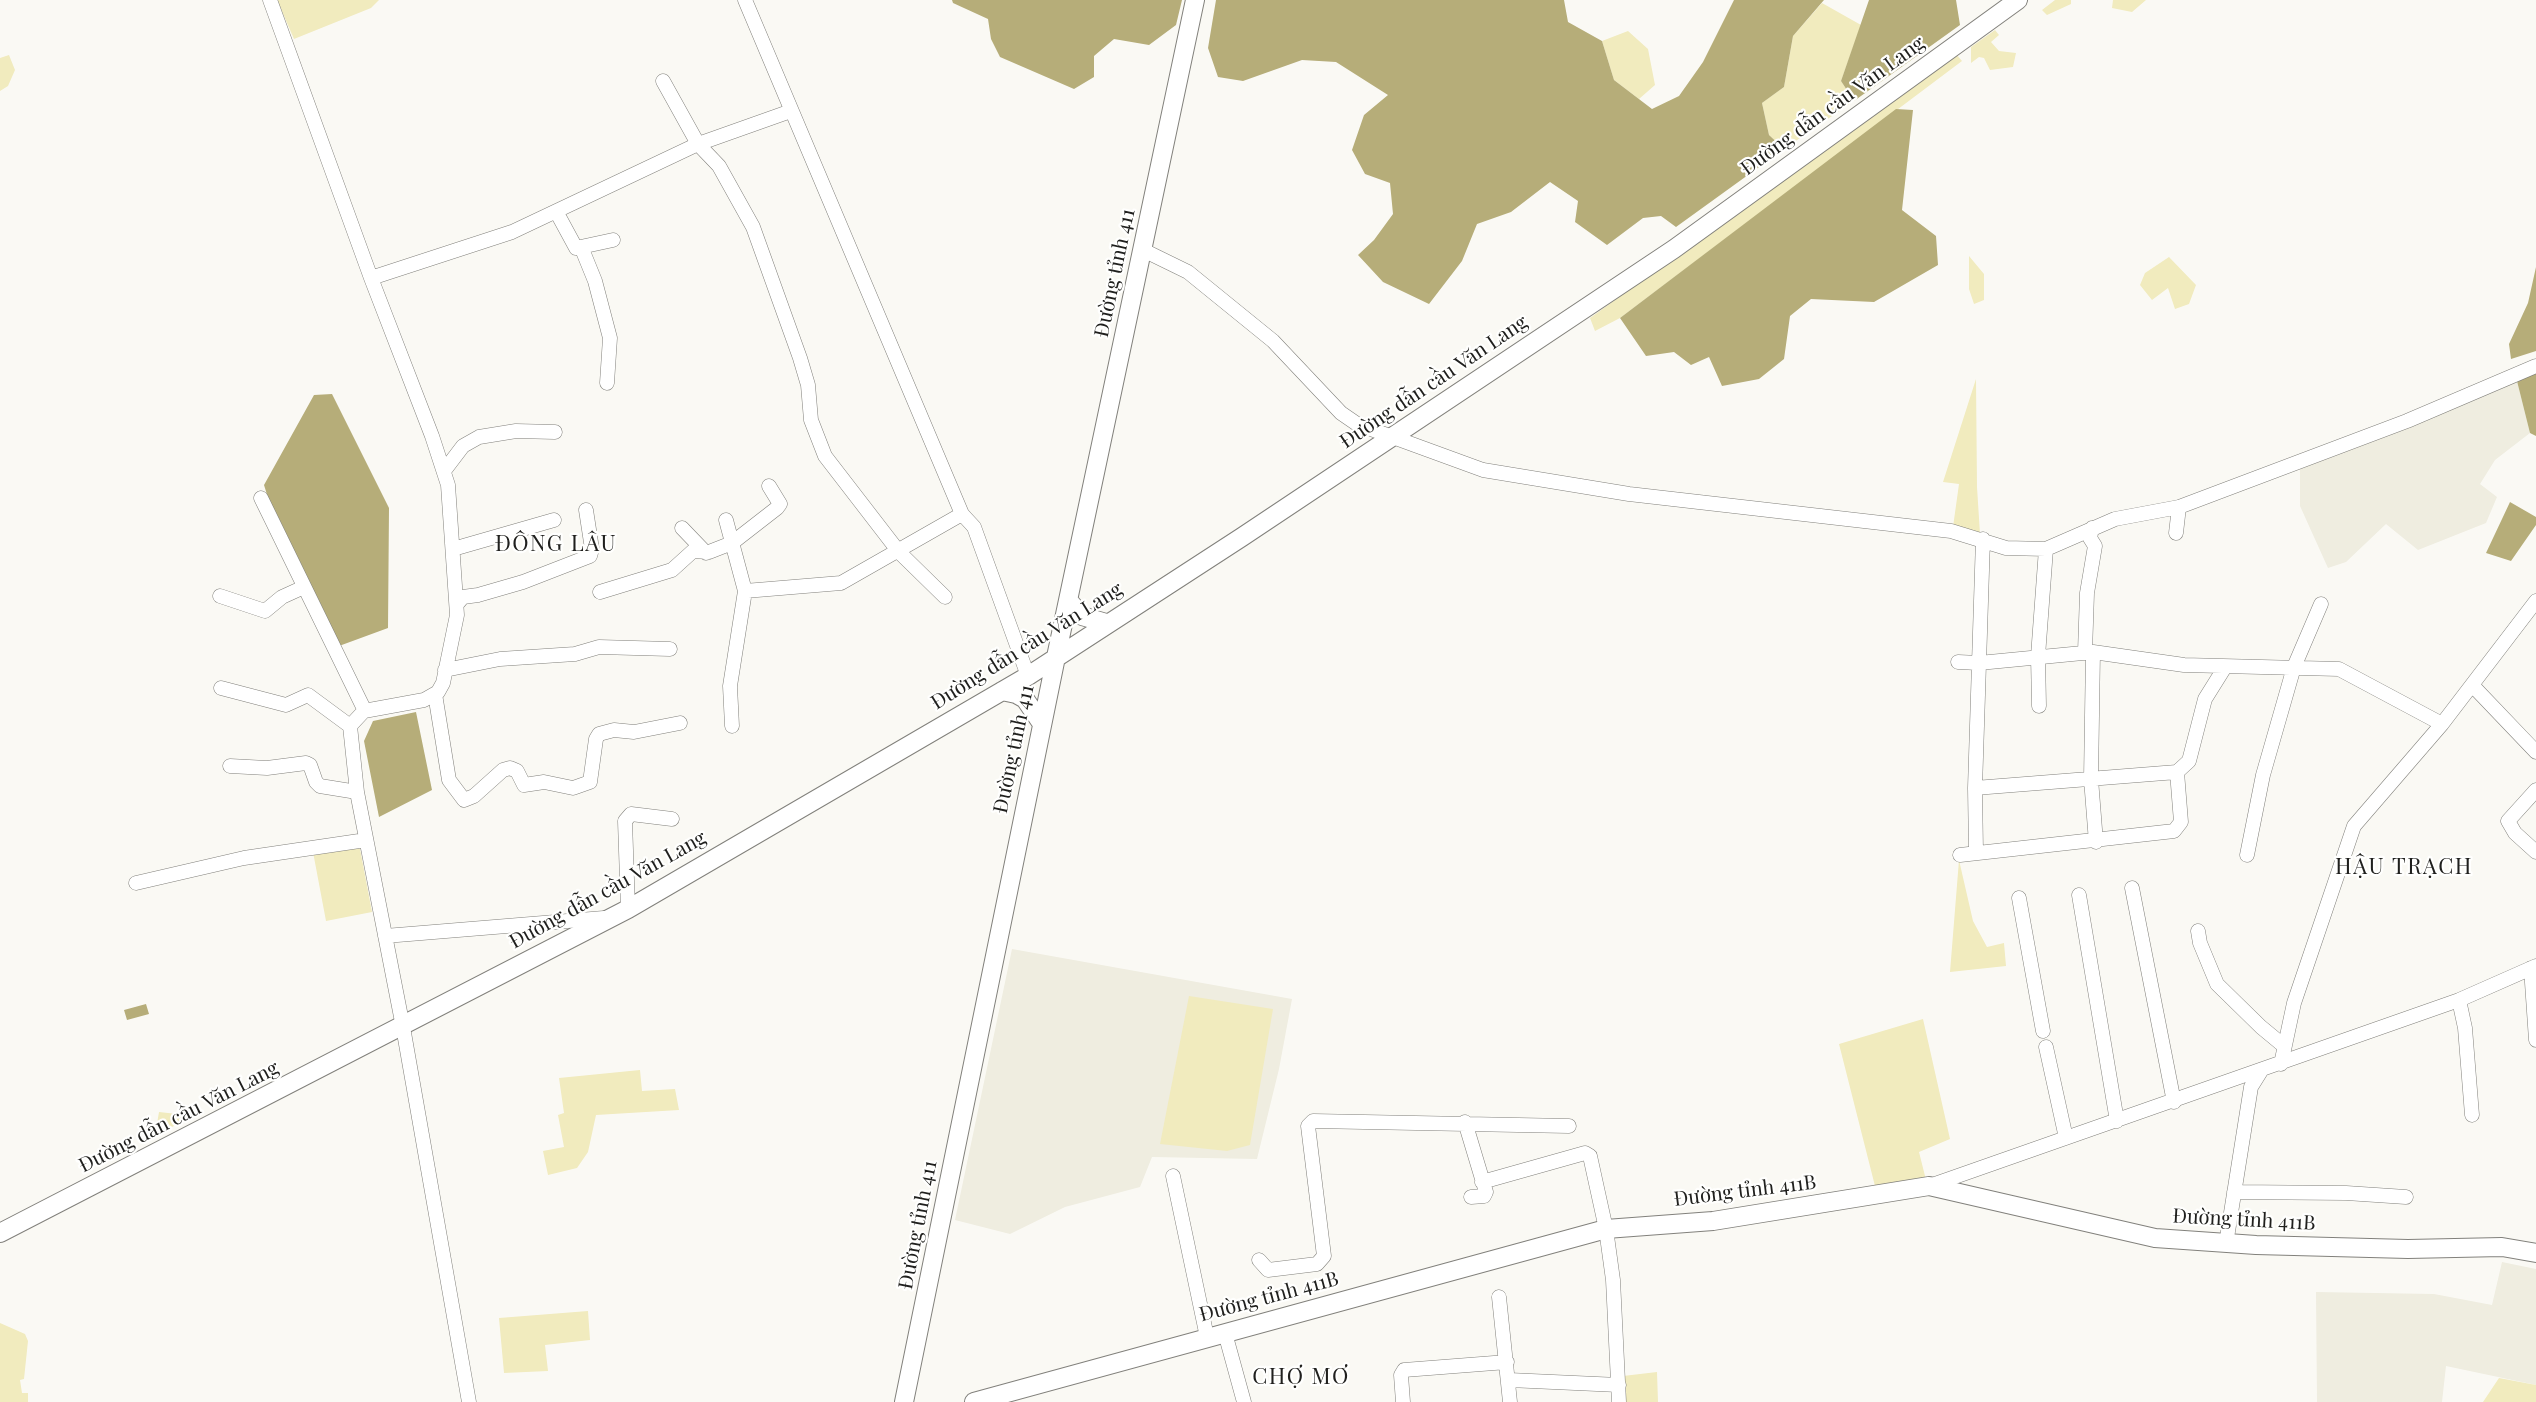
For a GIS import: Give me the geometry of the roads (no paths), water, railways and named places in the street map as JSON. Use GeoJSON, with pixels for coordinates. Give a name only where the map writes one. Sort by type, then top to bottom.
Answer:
{"type":"FeatureCollection","features":[{"type":"Feature","properties":{"kind":"main road","name":"Đường tỉnh 411"},"geometry":{"type":"LineString","coordinates":[[904,1402],[1042,724],[1195,0]]}},
{"type":"Feature","properties":{"kind":"main road","name":"Đường dẫn cầu Văn Lang"},"geometry":{"type":"LineString","coordinates":[[0,1233],[628,909],[1028,676],[1106,623],[1242,537],[1674,249],[2018,0]]}},
{"type":"Feature","properties":{"kind":"main road"},"geometry":{"type":"LineString","coordinates":[[1068,600],[1082,616],[1106,623]]}},
{"type":"Feature","properties":{"kind":"main road"},"geometry":{"type":"LineString","coordinates":[[1002,691],[1025,699],[1042,724]]}},
{"type":"Feature","properties":{"kind":"main road","name":"Đường tỉnh 411B"},"geometry":{"type":"LineString","coordinates":[[974,1402],[1606,1229],[1713,1221],[1929,1186],[2155,1238],[2226,1244],[2408,1249],[2502,1247],[2536,1253]]}},
{"type":"Feature","properties":{"kind":"street"},"geometry":{"type":"LineString","coordinates":[[270,0],[444,471],[457,604],[454,635],[443,682],[435,694],[424,700],[365,711],[354,719],[350,726],[357,792],[403,1027],[469,1402]]}},
{"type":"Feature","properties":{"kind":"street"},"geometry":{"type":"LineString","coordinates":[[745,0],[962,514],[974,527],[1028,676]]}},
{"type":"Feature","properties":{"kind":"street"},"geometry":{"type":"LineString","coordinates":[[663,81],[698,144],[719,166],[753,227],[800,358],[808,385],[811,420],[825,456],[899,552],[945,597]]}},
{"type":"Feature","properties":{"kind":"street"},"geometry":{"type":"LineString","coordinates":[[371,278],[512,232],[557,213],[698,144],[790,111]]}},
{"type":"Feature","properties":{"kind":"street"},"geometry":{"type":"LineString","coordinates":[[557,213],[576,248],[582,249],[613,240]]}},
{"type":"Feature","properties":{"kind":"street"},"geometry":{"type":"LineString","coordinates":[[582,249],[595,281],[610,338],[608,383]]}},
{"type":"Feature","properties":{"kind":"street"},"geometry":{"type":"LineString","coordinates":[[1143,250],[1188,272],[1273,341],[1341,413],[1356,424],[1483,470],[1629,494],[1951,531],[1983,539],[2006,548],[2046,549],[2115,519],[2179,507],[2407,421],[2536,366]]}},
{"type":"Feature","properties":{"kind":"street"},"geometry":{"type":"LineString","coordinates":[[444,471],[463,446],[479,437],[516,431],[555,432]]}},
{"type":"Feature","properties":{"kind":"street"},"geometry":{"type":"LineString","coordinates":[[600,592],[672,570],[693,551],[706,553],[732,543],[780,504],[769,486]]}},
{"type":"Feature","properties":{"kind":"street"},"geometry":{"type":"LineString","coordinates":[[261,498],[365,711]]}},
{"type":"Feature","properties":{"kind":"street"},"geometry":{"type":"LineString","coordinates":[[2176,533],[2179,507]]}},
{"type":"Feature","properties":{"kind":"street"},"geometry":{"type":"LineString","coordinates":[[457,604],[463,597],[523,582],[586,559],[592,549],[586,510]]}},
{"type":"Feature","properties":{"kind":"street"},"geometry":{"type":"LineString","coordinates":[[745,591],[841,583],[899,552],[962,514]]}},
{"type":"Feature","properties":{"kind":"street"},"geometry":{"type":"LineString","coordinates":[[453,549],[554,520]]}},
{"type":"Feature","properties":{"kind":"street"},"geometry":{"type":"LineString","coordinates":[[726,520],[745,591],[730,686],[732,726]]}},
{"type":"Feature","properties":{"kind":"street"},"geometry":{"type":"LineString","coordinates":[[682,528],[706,553]]}},
{"type":"Feature","properties":{"kind":"street"},"geometry":{"type":"LineString","coordinates":[[2092,528],[2091,538],[2095,546],[2087,593],[2091,779],[2096,842]]}},
{"type":"Feature","properties":{"kind":"street"},"geometry":{"type":"LineString","coordinates":[[1976,852],[1975,788],[1983,539]]}},
{"type":"Feature","properties":{"kind":"street"},"geometry":{"type":"LineString","coordinates":[[2039,706],[2038,656],[2046,549]]}},
{"type":"Feature","properties":{"kind":"street"},"geometry":{"type":"LineString","coordinates":[[220,596],[265,610],[282,597],[304,588]]}},
{"type":"Feature","properties":{"kind":"street"},"geometry":{"type":"LineString","coordinates":[[2281,1064],[2294,1003],[2339,872],[2349,834],[2380,793],[2473,686],[2536,601]]}},
{"type":"Feature","properties":{"kind":"street"},"geometry":{"type":"LineString","coordinates":[[2247,855],[2263,775],[2294,667],[2321,604]]}},
{"type":"Feature","properties":{"kind":"street"},"geometry":{"type":"LineString","coordinates":[[445,670],[500,659],[575,654],[598,647],[670,649]]}},
{"type":"Feature","properties":{"kind":"street"},"geometry":{"type":"LineString","coordinates":[[1958,662],[1979,663],[2089,652],[2160,664],[2294,667],[2347,672],[2442,724]]}},
{"type":"Feature","properties":{"kind":"street"},"geometry":{"type":"LineString","coordinates":[[1975,788],[2177,772],[2188,761],[2205,699],[2225,667]]}},
{"type":"Feature","properties":{"kind":"street"},"geometry":{"type":"LineString","coordinates":[[2473,686],[2536,752]]}},
{"type":"Feature","properties":{"kind":"street"},"geometry":{"type":"LineString","coordinates":[[221,688],[286,705],[308,695],[350,726]]}},
{"type":"Feature","properties":{"kind":"street"},"geometry":{"type":"LineString","coordinates":[[435,694],[449,780],[464,800],[474,796],[503,770],[510,768],[516,771],[522,784],[527,785],[544,782],[573,788],[590,782],[593,776],[596,739],[599,734],[614,730],[634,732],[680,723]]}},
{"type":"Feature","properties":{"kind":"street"},"geometry":{"type":"LineString","coordinates":[[230,766],[267,768],[306,763],[310,765],[318,784],[357,792]]}},
{"type":"Feature","properties":{"kind":"street"},"geometry":{"type":"LineString","coordinates":[[1960,855],[2096,842],[2174,831],[2181,822],[2177,772]]}},
{"type":"Feature","properties":{"kind":"street"},"geometry":{"type":"LineString","coordinates":[[2536,790],[2508,821],[2515,833],[2536,852]]}},
{"type":"Feature","properties":{"kind":"street"},"geometry":{"type":"LineString","coordinates":[[628,909],[625,821],[631,814],[672,819]]}},
{"type":"Feature","properties":{"kind":"street"},"geometry":{"type":"LineString","coordinates":[[136,883],[244,858],[366,840]]}},
{"type":"Feature","properties":{"kind":"street"},"geometry":{"type":"LineString","coordinates":[[2132,888],[2174,1102]]}},
{"type":"Feature","properties":{"kind":"street"},"geometry":{"type":"LineString","coordinates":[[2079,895],[2117,1121]]}},
{"type":"Feature","properties":{"kind":"street"},"geometry":{"type":"LineString","coordinates":[[2019,898],[2043,1031]]}},
{"type":"Feature","properties":{"kind":"street"},"geometry":{"type":"LineString","coordinates":[[385,936],[609,918]]}},
{"type":"Feature","properties":{"kind":"street"},"geometry":{"type":"LineString","coordinates":[[2198,932],[2200,943],[2217,984],[2284,1046]]}},
{"type":"Feature","properties":{"kind":"street"},"geometry":{"type":"LineString","coordinates":[[1929,1186],[2174,1102],[2459,1000],[2533,967],[2536,1040]]}},
{"type":"Feature","properties":{"kind":"street"},"geometry":{"type":"LineString","coordinates":[[2459,1000],[2465,1028],[2472,1115]]}},
{"type":"Feature","properties":{"kind":"street"},"geometry":{"type":"LineString","coordinates":[[2046,1047],[2066,1138]]}},
{"type":"Feature","properties":{"kind":"street"},"geometry":{"type":"LineString","coordinates":[[2226,1244],[2251,1087],[2261,1071]]}},
{"type":"Feature","properties":{"kind":"street"},"geometry":{"type":"LineString","coordinates":[[1258,1260],[1268,1270],[1317,1264],[1324,1256],[1308,1126],[1310,1122],[1465,1122],[1569,1126]]}},
{"type":"Feature","properties":{"kind":"street"},"geometry":{"type":"LineString","coordinates":[[1465,1122],[1485,1194],[1471,1197]]}},
{"type":"Feature","properties":{"kind":"street"},"geometry":{"type":"LineString","coordinates":[[1482,1182],[1588,1153],[1606,1229],[1614,1280],[1619,1402]]}},
{"type":"Feature","properties":{"kind":"street"},"geometry":{"type":"LineString","coordinates":[[1173,1176],[1216,1335],[1244,1402]]}},
{"type":"Feature","properties":{"kind":"street"},"geometry":{"type":"LineString","coordinates":[[2234,1192],[2346,1193],[2406,1197]]}},
{"type":"Feature","properties":{"kind":"street"},"geometry":{"type":"LineString","coordinates":[[1499,1297],[1510,1402]]}},
{"type":"Feature","properties":{"kind":"street"},"geometry":{"type":"LineString","coordinates":[[1403,1402],[1401,1375],[1404,1370],[1507,1362]]}},
{"type":"Feature","properties":{"kind":"street"},"geometry":{"type":"LineString","coordinates":[[1509,1380],[1619,1385]]}},
{"type":"Feature","properties":{"kind":"district","name":"ĐÔNG LÂU"},"geometry":{"type":"Point","coordinates":[556,544]}},
{"type":"Feature","properties":{"kind":"district","name":"HẬU TRẠCH"},"geometry":{"type":"Point","coordinates":[2404,867]}},
{"type":"Feature","properties":{"kind":"district","name":"CHỢ MƠ"},"geometry":{"type":"Point","coordinates":[1301,1377]}}]}
